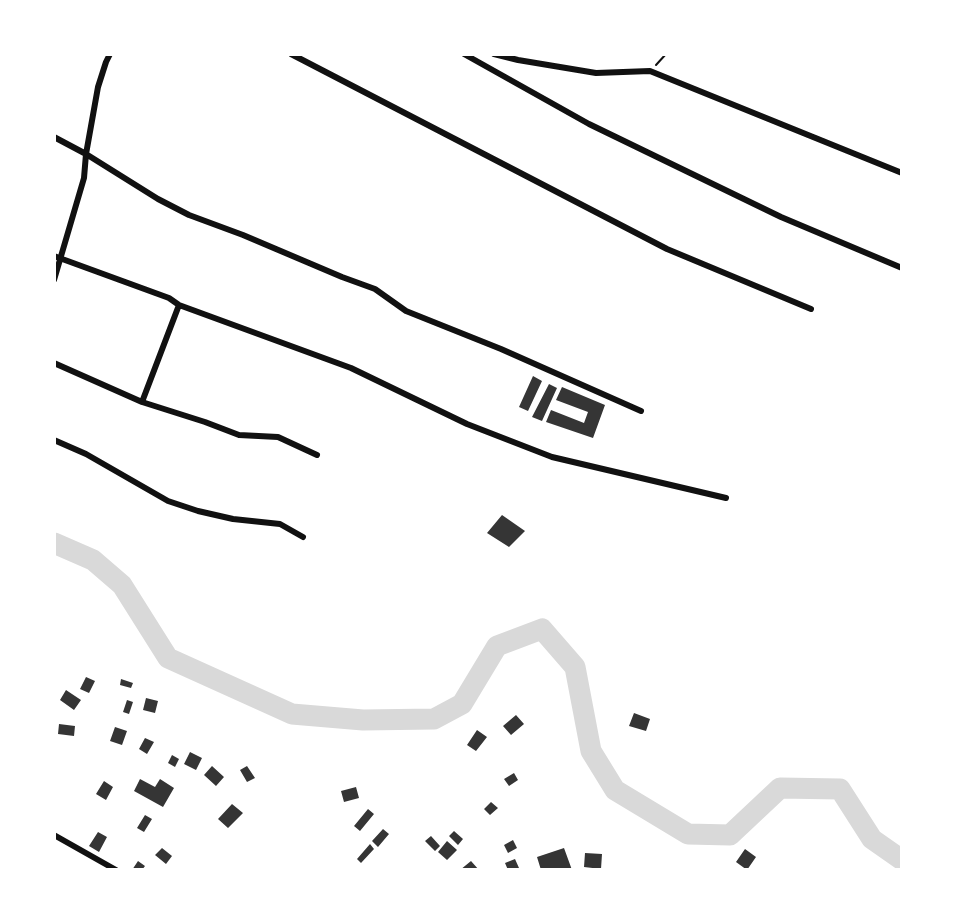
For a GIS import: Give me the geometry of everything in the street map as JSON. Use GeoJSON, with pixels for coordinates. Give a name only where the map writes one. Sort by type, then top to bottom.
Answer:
{"type":"FeatureCollection","features":[{"type":"Feature","properties":{"kind":"street"},"geometry":{"type":"LineString","coordinates":[[54,280],[84,178],[98,87],[110,54]]}},
{"type":"Feature","properties":{"kind":"street"},"geometry":{"type":"LineString","coordinates":[[291,54],[667,249],[811,309]]}},
{"type":"Feature","properties":{"kind":"street"},"geometry":{"type":"LineString","coordinates":[[464,54],[589,124],[781,217],[902,268]]}},
{"type":"Feature","properties":{"kind":"street"},"geometry":{"type":"LineString","coordinates":[[494,54],[596,73],[650,72],[902,173]]}},
{"type":"Feature","properties":{"kind":"street"},"geometry":{"type":"LineString","coordinates":[[54,137],[189,215],[375,289],[406,310],[641,411]]}},
{"type":"Feature","properties":{"kind":"street"},"geometry":{"type":"LineString","coordinates":[[54,256],[351,368],[467,424],[552,457],[726,498]]}},
{"type":"Feature","properties":{"kind":"street"},"geometry":{"type":"LineString","coordinates":[[142,402],[179,305]]}},
{"type":"Feature","properties":{"kind":"street"},"geometry":{"type":"LineString","coordinates":[[54,363],[142,402],[239,435],[278,436],[317,455]]}},
{"type":"Feature","properties":{"kind":"street"},"geometry":{"type":"LineString","coordinates":[[54,440],[86,454],[168,501],[233,519],[280,524],[303,537]]}},
{"type":"Feature","properties":{"kind":"street"},"geometry":{"type":"LineString","coordinates":[[54,835],[116,870]]}},
{"type":"Feature","properties":{"kind":"path"},"geometry":{"type":"LineString","coordinates":[[650,72],[666,54]]}},
{"type":"Feature","properties":{"kind":"building"},"geometry":{"type":"Polygon","coordinates":[[[533,376],[542,381],[528,411],[519,407],[533,376]]]}},
{"type":"Feature","properties":{"kind":"building"},"geometry":{"type":"Polygon","coordinates":[[[549,384],[557,388],[542,421],[532,417],[549,384]]]}},
{"type":"Feature","properties":{"kind":"building"},"geometry":{"type":"Polygon","coordinates":[[[562,387],[605,405],[593,438],[546,422],[551,410],[584,423],[588,412],[556,400],[562,387]]]}},
{"type":"Feature","properties":{"kind":"building"},"geometry":{"type":"Polygon","coordinates":[[[502,515],[525,531],[509,547],[487,533],[502,515]]]}},
{"type":"Feature","properties":{"kind":"building"},"geometry":{"type":"Polygon","coordinates":[[[86,677],[95,681],[89,693],[80,689],[86,677]]]}},
{"type":"Feature","properties":{"kind":"building"},"geometry":{"type":"Polygon","coordinates":[[[121,679],[133,683],[131,688],[120,685],[121,679]]]}},
{"type":"Feature","properties":{"kind":"building"},"geometry":{"type":"Polygon","coordinates":[[[66,690],[81,700],[74,710],[60,700],[66,690]]]}},
{"type":"Feature","properties":{"kind":"building"},"geometry":{"type":"Polygon","coordinates":[[[146,698],[158,701],[155,713],[143,710],[146,698]]]}},
{"type":"Feature","properties":{"kind":"building"},"geometry":{"type":"Polygon","coordinates":[[[127,700],[133,702],[129,714],[123,712],[127,700]]]}},
{"type":"Feature","properties":{"kind":"building"},"geometry":{"type":"Polygon","coordinates":[[[634,713],[650,719],[646,731],[629,726],[634,713]]]}},
{"type":"Feature","properties":{"kind":"building"},"geometry":{"type":"Polygon","coordinates":[[[516,715],[524,724],[511,735],[503,726],[516,715]]]}},
{"type":"Feature","properties":{"kind":"building"},"geometry":{"type":"Polygon","coordinates":[[[59,724],[75,726],[74,736],[58,734],[59,724]]]}},
{"type":"Feature","properties":{"kind":"building"},"geometry":{"type":"Polygon","coordinates":[[[115,727],[127,731],[122,745],[110,741],[115,727]]]}},
{"type":"Feature","properties":{"kind":"building"},"geometry":{"type":"Polygon","coordinates":[[[477,730],[487,737],[476,751],[467,745],[477,730]]]}},
{"type":"Feature","properties":{"kind":"building"},"geometry":{"type":"Polygon","coordinates":[[[145,738],[154,742],[147,754],[139,749],[145,738]]]}},
{"type":"Feature","properties":{"kind":"building"},"geometry":{"type":"Polygon","coordinates":[[[190,752],[202,758],[196,770],[184,764],[190,752]]]}},
{"type":"Feature","properties":{"kind":"building"},"geometry":{"type":"Polygon","coordinates":[[[172,755],[179,759],[175,767],[168,763],[172,755]]]}},
{"type":"Feature","properties":{"kind":"building"},"geometry":{"type":"Polygon","coordinates":[[[212,766],[224,777],[216,786],[204,775],[212,766]]]}},
{"type":"Feature","properties":{"kind":"building"},"geometry":{"type":"Polygon","coordinates":[[[247,766],[255,778],[247,782],[240,770],[247,766]]]}},
{"type":"Feature","properties":{"kind":"building"},"geometry":{"type":"Polygon","coordinates":[[[514,773],[518,780],[509,786],[504,779],[514,773]]]}},
{"type":"Feature","properties":{"kind":"building"},"geometry":{"type":"Polygon","coordinates":[[[140,779],[155,787],[160,779],[174,788],[163,807],[134,791],[140,779]]]}},
{"type":"Feature","properties":{"kind":"building"},"geometry":{"type":"Polygon","coordinates":[[[104,781],[113,787],[106,800],[96,794],[104,781]]]}},
{"type":"Feature","properties":{"kind":"building"},"geometry":{"type":"Polygon","coordinates":[[[356,787],[359,798],[344,802],[341,791],[356,787]]]}},
{"type":"Feature","properties":{"kind":"building"},"geometry":{"type":"Polygon","coordinates":[[[491,802],[498,808],[490,815],[484,809],[491,802]]]}},
{"type":"Feature","properties":{"kind":"building"},"geometry":{"type":"Polygon","coordinates":[[[232,804],[243,813],[228,828],[218,819],[232,804]]]}},
{"type":"Feature","properties":{"kind":"building"},"geometry":{"type":"Polygon","coordinates":[[[368,809],[374,814],[360,831],[354,826],[368,809]]]}},
{"type":"Feature","properties":{"kind":"building"},"geometry":{"type":"Polygon","coordinates":[[[145,815],[152,819],[144,832],[137,828],[145,815]]]}},
{"type":"Feature","properties":{"kind":"building"},"geometry":{"type":"Polygon","coordinates":[[[383,829],[389,834],[378,847],[372,841],[383,829]]]}},
{"type":"Feature","properties":{"kind":"building"},"geometry":{"type":"Polygon","coordinates":[[[454,831],[463,839],[458,845],[449,836],[454,831]]]}},
{"type":"Feature","properties":{"kind":"building"},"geometry":{"type":"Polygon","coordinates":[[[98,832],[107,837],[99,852],[89,846],[98,832]]]}},
{"type":"Feature","properties":{"kind":"building"},"geometry":{"type":"Polygon","coordinates":[[[431,836],[440,846],[435,851],[425,841],[431,836]]]}},
{"type":"Feature","properties":{"kind":"building"},"geometry":{"type":"Polygon","coordinates":[[[513,840],[517,848],[508,853],[504,845],[513,840]]]}},
{"type":"Feature","properties":{"kind":"building"},"geometry":{"type":"Polygon","coordinates":[[[447,841],[457,850],[447,860],[438,852],[447,841]]]}},
{"type":"Feature","properties":{"kind":"building"},"geometry":{"type":"Polygon","coordinates":[[[370,844],[374,849],[361,863],[357,859],[370,844]]]}},
{"type":"Feature","properties":{"kind":"building"},"geometry":{"type":"Polygon","coordinates":[[[162,848],[172,856],[166,864],[155,855],[162,848]]]}},
{"type":"Feature","properties":{"kind":"building"},"geometry":{"type":"Polygon","coordinates":[[[564,848],[572,870],[541,870],[537,857],[564,848]]]}},
{"type":"Feature","properties":{"kind":"building"},"geometry":{"type":"Polygon","coordinates":[[[745,849],[756,857],[747,870],[736,862],[745,849]]]}},
{"type":"Feature","properties":{"kind":"building"},"geometry":{"type":"Polygon","coordinates":[[[585,853],[602,854],[601,869],[584,867],[585,853]]]}},
{"type":"Feature","properties":{"kind":"building"},"geometry":{"type":"Polygon","coordinates":[[[515,859],[519,868],[508,870],[505,863],[515,859]]]}},
{"type":"Feature","properties":{"kind":"building"},"geometry":{"type":"Polygon","coordinates":[[[138,861],[145,866],[142,870],[132,870],[138,861]]]}},
{"type":"Feature","properties":{"kind":"building"},"geometry":{"type":"Polygon","coordinates":[[[471,861],[479,870],[460,870],[471,861]]]}},
{"type":"Feature","properties":{"kind":"waterway"},"geometry":{"type":"LineString","coordinates":[[54,543],[93,560],[122,585],[168,658],[292,714],[363,720],[434,719],[462,704],[497,646],[542,629],[575,667],[591,751],[615,790],[688,834],[730,835],[780,788],[840,789],[872,839],[902,860]]}}]}
